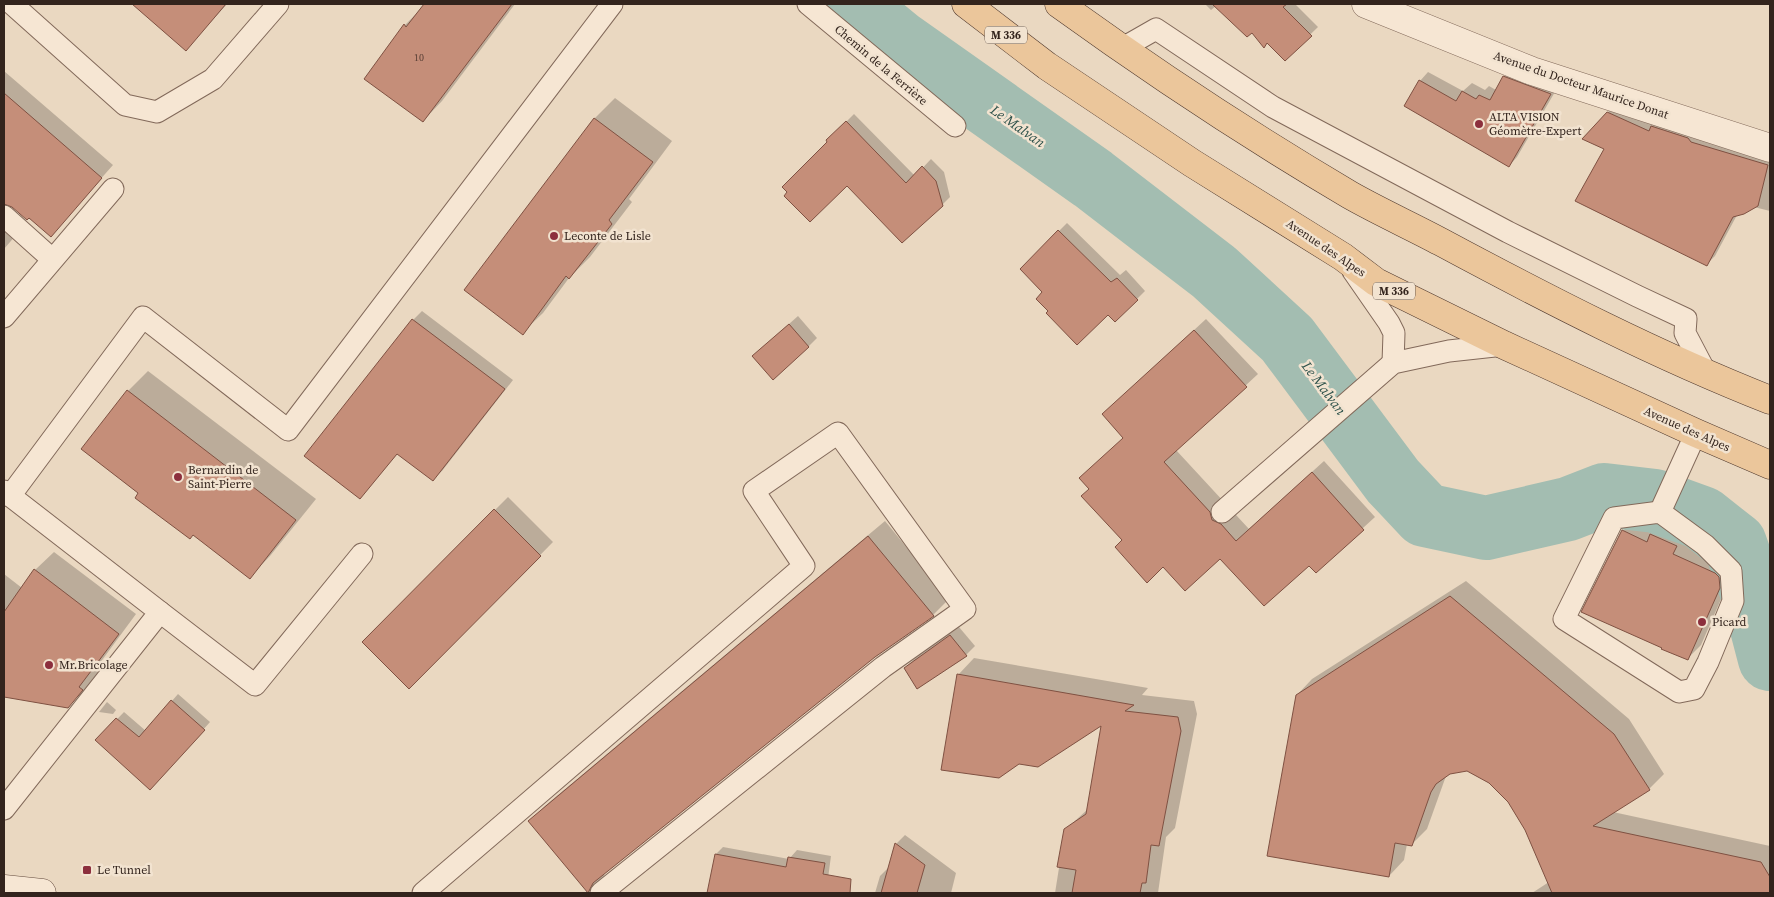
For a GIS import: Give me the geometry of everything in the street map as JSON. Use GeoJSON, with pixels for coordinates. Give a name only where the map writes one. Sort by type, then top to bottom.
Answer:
{"type":"FeatureCollection","features":[{"type":"Feature","properties":{"kind":"main road","name":"Avenue des Alpes"},"geometry":{"type":"LineString","coordinates":[[966,4],[1047,66],[1192,164],[1343,257],[1376,282],[1504,345],[1696,433],[1770,464]]}},
{"type":"Feature","properties":{"kind":"main road"},"geometry":{"type":"LineString","coordinates":[[1059,4],[1121,49],[1246,132],[1352,196],[1587,319],[1770,400]]}},
{"type":"Feature","properties":{"kind":"street","name":"Avenue du Docteur Maurice Donat"},"geometry":{"type":"LineString","coordinates":[[1366,4],[1532,71],[1770,148]]}},
{"type":"Feature","properties":{"kind":"street"},"geometry":{"type":"LineString","coordinates":[[4,879],[41,893]]}},
{"type":"Feature","properties":{"kind":"street"},"geometry":{"type":"LineString","coordinates":[[4,890],[41,893]]}},
{"type":"Feature","properties":{"kind":"lane"},"geometry":{"type":"LineString","coordinates":[[12,4],[125,105],[157,112],[213,79],[278,4]]}},
{"type":"Feature","properties":{"kind":"lane"},"geometry":{"type":"LineString","coordinates":[[362,554],[255,685],[7,493],[143,317],[288,430],[612,4]]}},
{"type":"Feature","properties":{"kind":"lane","name":"Chemin de la Ferrière"},"geometry":{"type":"LineString","coordinates":[[808,4],[955,126]]}},
{"type":"Feature","properties":{"kind":"lane"},"geometry":{"type":"LineString","coordinates":[[1121,49],[1156,29],[1273,107],[1508,232],[1686,319],[1685,333],[1706,373]]}},
{"type":"Feature","properties":{"kind":"lane"},"geometry":{"type":"LineString","coordinates":[[4,317],[113,189]]}},
{"type":"Feature","properties":{"kind":"lane"},"geometry":{"type":"LineString","coordinates":[[4,216],[52,259]]}},
{"type":"Feature","properties":{"kind":"lane"},"geometry":{"type":"LineString","coordinates":[[1343,257],[1394,333],[1386,370]]}},
{"type":"Feature","properties":{"kind":"lane"},"geometry":{"type":"LineString","coordinates":[[1222,512],[1386,370],[1449,351],[1504,345]]}},
{"type":"Feature","properties":{"kind":"lane"},"geometry":{"type":"LineString","coordinates":[[423,893],[804,566],[754,492],[838,433],[965,609],[883,667],[601,893]]}},
{"type":"Feature","properties":{"kind":"lane"},"geometry":{"type":"LineString","coordinates":[[1660,512],[1696,433]]}},
{"type":"Feature","properties":{"kind":"lane"},"geometry":{"type":"LineString","coordinates":[[1660,512],[1705,544],[1731,571],[1733,601],[1708,662],[1694,689],[1679,692],[1564,619],[1614,518],[1660,512]]}},
{"type":"Feature","properties":{"kind":"lane"},"geometry":{"type":"LineString","coordinates":[[4,809],[160,612]]}},
{"type":"Feature","properties":{"kind":"building"},"geometry":{"type":"Polygon","coordinates":[[[132,4],[226,4],[186,51],[132,4]]]}},
{"type":"Feature","properties":{"kind":"building"},"geometry":{"type":"Polygon","coordinates":[[[424,4],[512,4],[423,122],[364,79],[404,24],[406,27],[424,4]]]}},
{"type":"Feature","properties":{"kind":"building"},"geometry":{"type":"Polygon","coordinates":[[[1212,4],[1287,4],[1283,7],[1312,36],[1285,61],[1267,43],[1264,48],[1252,33],[1247,37],[1212,4]]]}},
{"type":"Feature","properties":{"kind":"building"},"geometry":{"type":"Polygon","coordinates":[[[1503,76],[1551,94],[1509,167],[1404,106],[1419,80],[1456,101],[1462,91],[1476,99],[1479,95],[1490,100],[1503,76]]]}},
{"type":"Feature","properties":{"kind":"building"},"geometry":{"type":"Polygon","coordinates":[[[4,93],[102,178],[51,237],[29,218],[27,220],[12,207],[4,204],[4,93]]]}},
{"type":"Feature","properties":{"kind":"building"},"geometry":{"type":"Polygon","coordinates":[[[1607,112],[1649,131],[1651,126],[1688,138],[1691,142],[1768,165],[1758,206],[1744,214],[1733,217],[1707,266],[1575,201],[1604,149],[1582,139],[1607,112]]]}},
{"type":"Feature","properties":{"kind":"building","name":"Leconte de Lisle"},"geometry":{"type":"Polygon","coordinates":[[[594,118],[653,162],[609,220],[612,224],[569,279],[566,276],[523,335],[464,290],[594,118]]]}},
{"type":"Feature","properties":{"kind":"building"},"geometry":{"type":"Polygon","coordinates":[[[846,121],[906,183],[922,166],[936,181],[943,206],[902,243],[847,186],[810,222],[784,196],[787,192],[782,187],[846,121]]]}},
{"type":"Feature","properties":{"kind":"building"},"geometry":{"type":"Polygon","coordinates":[[[1058,230],[1111,282],[1117,278],[1138,300],[1115,322],[1108,315],[1077,345],[1046,313],[1048,311],[1036,299],[1042,292],[1020,269],[1058,230]]]}},
{"type":"Feature","properties":{"kind":"building"},"geometry":{"type":"Polygon","coordinates":[[[412,319],[505,389],[433,481],[397,454],[360,499],[304,456],[412,319]]]}},
{"type":"Feature","properties":{"kind":"building"},"geometry":{"type":"Polygon","coordinates":[[[789,324],[809,347],[773,380],[752,356],[789,324]]]}},
{"type":"Feature","properties":{"kind":"building"},"geometry":{"type":"Polygon","coordinates":[[[1194,330],[1247,387],[1164,462],[1210,512],[1212,520],[1221,524],[1236,541],[1312,472],[1364,530],[1316,573],[1309,566],[1264,606],[1220,559],[1185,591],[1163,567],[1147,583],[1115,547],[1122,540],[1081,496],[1089,489],[1079,478],[1123,438],[1102,414],[1194,330]]]}},
{"type":"Feature","properties":{"kind":"building","name":"Bernardin de Saint-Pierre"},"geometry":{"type":"Polygon","coordinates":[[[127,390],[296,520],[250,579],[193,535],[190,539],[135,498],[138,493],[81,449],[127,390]]]}},
{"type":"Feature","properties":{"kind":"building"},"geometry":{"type":"Polygon","coordinates":[[[494,509],[541,556],[409,689],[362,642],[494,509]]]}},
{"type":"Feature","properties":{"kind":"building"},"geometry":{"type":"Polygon","coordinates":[[[1622,530],[1647,542],[1650,534],[1677,546],[1673,554],[1715,573],[1719,577],[1720,588],[1688,660],[1581,612],[1622,530]]]}},
{"type":"Feature","properties":{"kind":"building"},"geometry":{"type":"Polygon","coordinates":[[[868,536],[934,616],[875,657],[593,883],[588,893],[528,821],[868,536]]]}},
{"type":"Feature","properties":{"kind":"building","name":"Mr.Bricolage"},"geometry":{"type":"Polygon","coordinates":[[[34,569],[119,634],[79,687],[83,690],[68,708],[4,697],[4,612],[34,569]]]}},
{"type":"Feature","properties":{"kind":"building"},"geometry":{"type":"Polygon","coordinates":[[[1450,596],[1614,734],[1650,790],[1593,826],[1761,862],[1770,877],[1770,893],[1552,893],[1525,830],[1508,802],[1489,783],[1467,771],[1450,774],[1436,784],[1431,792],[1412,846],[1395,843],[1389,877],[1267,856],[1296,695],[1450,596]]]}},
{"type":"Feature","properties":{"kind":"building"},"geometry":{"type":"Polygon","coordinates":[[[950,635],[967,656],[917,689],[904,668],[950,635]]]}},
{"type":"Feature","properties":{"kind":"building"},"geometry":{"type":"Polygon","coordinates":[[[957,674],[1134,705],[1125,711],[1178,717],[1181,731],[1159,846],[1151,845],[1146,883],[1142,883],[1140,893],[1072,893],[1076,870],[1057,867],[1064,829],[1086,814],[1101,726],[1038,767],[1019,764],[999,778],[941,770],[957,674]]]}},
{"type":"Feature","properties":{"kind":"building"},"geometry":{"type":"Polygon","coordinates":[[[171,700],[205,730],[150,790],[95,740],[116,718],[139,737],[171,700]]]}},
{"type":"Feature","properties":{"kind":"building"},"geometry":{"type":"Polygon","coordinates":[[[895,843],[925,865],[917,893],[881,893],[895,843]]]}},
{"type":"Feature","properties":{"kind":"building"},"geometry":{"type":"Polygon","coordinates":[[[715,854],[786,867],[788,857],[825,863],[823,874],[851,879],[850,893],[707,893],[715,854]]]}},
{"type":"Feature","properties":{"kind":"waterway","name":"Le Malvan"},"geometry":{"type":"LineString","coordinates":[[853,4],[899,42],[1093,179],[1214,272],[1287,339],[1393,481],[1425,515],[1486,528],[1568,509],[1604,495],[1655,501],[1702,518],[1735,544],[1754,598],[1770,659]]}},
{"type":"Feature","properties":{"kind":"place","name":"ALTA VISION Géomètre-Expert"},"geometry":{"type":"Point","coordinates":[1479,124]}},
{"type":"Feature","properties":{"kind":"place","name":"Leconte de Lisle"},"geometry":{"type":"Point","coordinates":[554,236]}},
{"type":"Feature","properties":{"kind":"place","name":"Bernardin de Saint-Pierre"},"geometry":{"type":"Point","coordinates":[178,477]}},
{"type":"Feature","properties":{"kind":"place","name":"Picard"},"geometry":{"type":"Point","coordinates":[1702,622]}},
{"type":"Feature","properties":{"kind":"place","name":"Mr.Bricolage"},"geometry":{"type":"Point","coordinates":[49,665]}},
{"type":"Feature","properties":{"kind":"place","name":"Le Tunnel"},"geometry":{"type":"Point","coordinates":[87,870]}}]}
